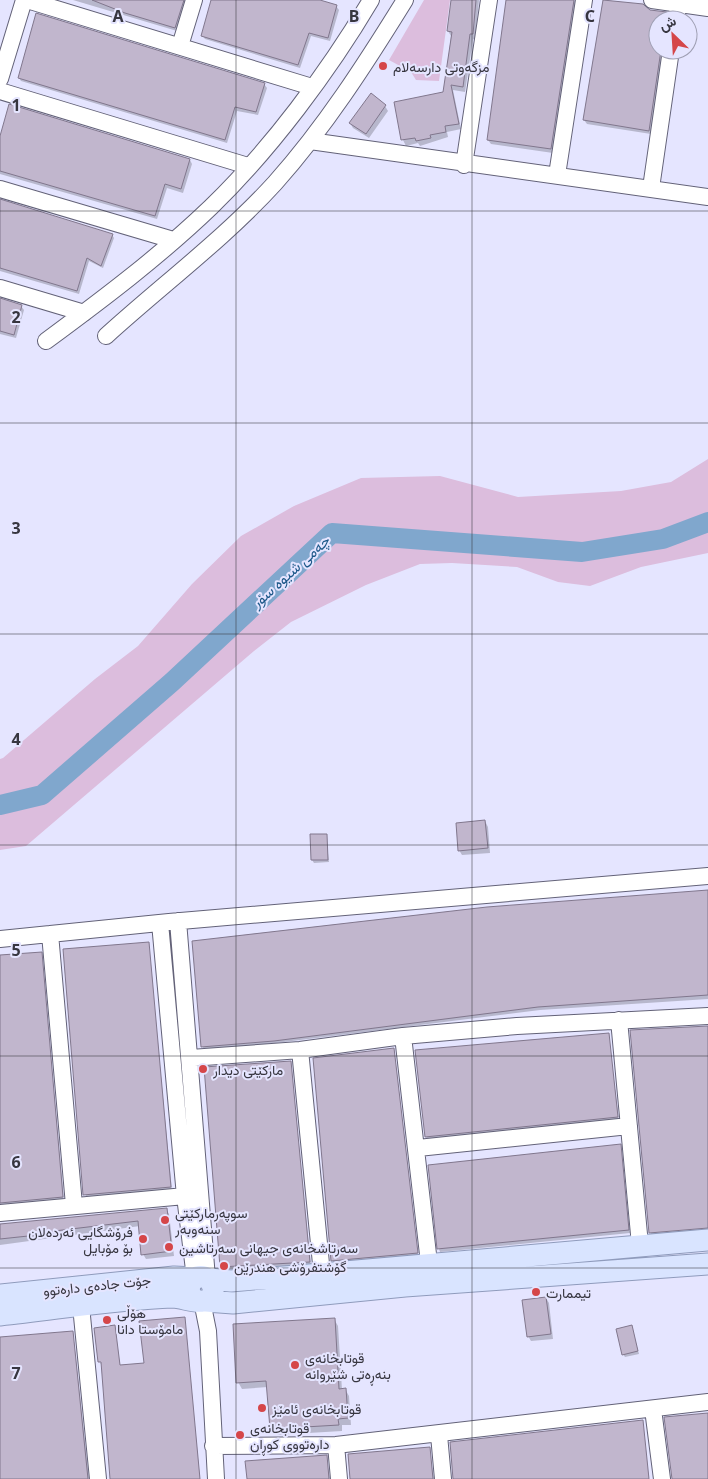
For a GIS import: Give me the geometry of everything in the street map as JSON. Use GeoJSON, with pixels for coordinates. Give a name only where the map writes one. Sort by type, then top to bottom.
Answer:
{"type":"FeatureCollection","features":[{"type":"Feature","properties":{"kind":"main road","name":"جۆت جادەی دارەتوو"},"geometry":{"type":"LineString","coordinates":[[0,1295],[174,1277],[231,1281],[708,1240]]}},
{"type":"Feature","properties":{"kind":"main road","name":"جۆت جادەی دارەتوو"},"geometry":{"type":"LineString","coordinates":[[0,1315],[173,1297],[233,1304],[405,1286],[708,1264]]}},
{"type":"Feature","properties":{"kind":"main road"},"geometry":{"type":"LineString","coordinates":[[201,1301],[188,1289],[190,1283],[204,1279]]}},
{"type":"Feature","properties":{"kind":"street"},"geometry":{"type":"LineString","coordinates":[[0,79],[25,0],[312,87]]}},
{"type":"Feature","properties":{"kind":"street"},"geometry":{"type":"LineString","coordinates":[[180,46],[194,0]]}},
{"type":"Feature","properties":{"kind":"street"},"geometry":{"type":"LineString","coordinates":[[46,340],[120,286],[212,206],[248,166],[312,87],[347,40],[369,0]]}},
{"type":"Feature","properties":{"kind":"street"},"geometry":{"type":"LineString","coordinates":[[106,336],[227,230],[274,183],[310,141],[371,55],[405,0]]}},
{"type":"Feature","properties":{"kind":"street"},"geometry":{"type":"LineString","coordinates":[[464,165],[489,0]]}},
{"type":"Feature","properties":{"kind":"street"},"geometry":{"type":"LineString","coordinates":[[557,175],[584,0]]}},
{"type":"Feature","properties":{"kind":"street"},"geometry":{"type":"LineString","coordinates":[[652,0],[677,8],[708,8]]}},
{"type":"Feature","properties":{"kind":"street"},"geometry":{"type":"LineString","coordinates":[[347,40],[371,55]]}},
{"type":"Feature","properties":{"kind":"street"},"geometry":{"type":"LineString","coordinates":[[651,188],[670,60]]}},
{"type":"Feature","properties":{"kind":"street"},"geometry":{"type":"LineString","coordinates":[[0,91],[248,166]]}},
{"type":"Feature","properties":{"kind":"street"},"geometry":{"type":"LineString","coordinates":[[310,141],[464,165],[557,175],[708,197]]}},
{"type":"Feature","properties":{"kind":"street"},"geometry":{"type":"LineString","coordinates":[[0,189],[173,240]]}},
{"type":"Feature","properties":{"kind":"street"},"geometry":{"type":"LineString","coordinates":[[120,286],[140,305]]}},
{"type":"Feature","properties":{"kind":"street"},"geometry":{"type":"LineString","coordinates":[[0,288],[84,313]]}},
{"type":"Feature","properties":{"kind":"street"},"geometry":{"type":"LineString","coordinates":[[0,940],[178,921],[708,876]]}},
{"type":"Feature","properties":{"kind":"street"},"geometry":{"type":"LineString","coordinates":[[178,921],[191,1058],[204,1279]]}},
{"type":"Feature","properties":{"kind":"street"},"geometry":{"type":"LineString","coordinates":[[160,923],[184,1196],[204,1279]]}},
{"type":"Feature","properties":{"kind":"street"},"geometry":{"type":"LineString","coordinates":[[50,934],[74,1205]]}},
{"type":"Feature","properties":{"kind":"street"},"geometry":{"type":"LineString","coordinates":[[191,1058],[300,1050],[403,1036],[619,1020],[708,1016]]}},
{"type":"Feature","properties":{"kind":"street"},"geometry":{"type":"LineString","coordinates":[[619,1020],[640,1245]]}},
{"type":"Feature","properties":{"kind":"street"},"geometry":{"type":"LineString","coordinates":[[403,1036],[418,1148],[429,1263]]}},
{"type":"Feature","properties":{"kind":"street"},"geometry":{"type":"LineString","coordinates":[[300,1050],[322,1274]]}},
{"type":"Feature","properties":{"kind":"street"},"geometry":{"type":"LineString","coordinates":[[418,1148],[629,1126]]}},
{"type":"Feature","properties":{"kind":"street"},"geometry":{"type":"LineString","coordinates":[[0,1213],[184,1196]]}},
{"type":"Feature","properties":{"kind":"street"},"geometry":{"type":"LineString","coordinates":[[201,1301],[208,1331],[216,1479]]}},
{"type":"Feature","properties":{"kind":"street"},"geometry":{"type":"LineString","coordinates":[[81,1306],[98,1479]]}},
{"type":"Feature","properties":{"kind":"street"},"geometry":{"type":"LineString","coordinates":[[213,1446],[336,1445],[439,1435],[708,1402]]}},
{"type":"Feature","properties":{"kind":"street"},"geometry":{"type":"LineString","coordinates":[[653,1409],[662,1479]]}},
{"type":"Feature","properties":{"kind":"street"},"geometry":{"type":"LineString","coordinates":[[439,1435],[443,1479]]}},
{"type":"Feature","properties":{"kind":"street"},"geometry":{"type":"LineString","coordinates":[[336,1445],[339,1479]]}},
{"type":"Feature","properties":{"kind":"shaded area"},"geometry":{"type":"Polygon","coordinates":[[[424,0],[450,0],[439,81],[416,80],[411,72],[389,60],[424,0]]]}},
{"type":"Feature","properties":{"kind":"shaded area"},"geometry":{"type":"Polygon","coordinates":[[[708,459],[708,553],[641,567],[590,586],[558,582],[517,567],[452,563],[420,564],[366,585],[291,622],[254,651],[26,846],[0,850],[0,759],[95,679],[138,646],[192,584],[241,536],[294,506],[361,478],[440,476],[518,497],[621,491],[671,482],[708,459]]]}},
{"type":"Feature","properties":{"kind":"building"},"geometry":{"type":"Polygon","coordinates":[[[92,0],[184,0],[175,28],[125,13],[92,0]]]}},
{"type":"Feature","properties":{"kind":"building"},"geometry":{"type":"Polygon","coordinates":[[[211,0],[320,0],[337,5],[328,38],[309,33],[298,65],[201,36],[211,0]]]}},
{"type":"Feature","properties":{"kind":"building"},"geometry":{"type":"Polygon","coordinates":[[[451,0],[476,0],[473,34],[470,34],[463,87],[451,85],[459,124],[445,126],[446,132],[430,135],[431,138],[416,141],[415,138],[401,140],[394,102],[443,92],[452,32],[447,31],[451,0]]]}},
{"type":"Feature","properties":{"kind":"building"},"geometry":{"type":"Polygon","coordinates":[[[506,0],[574,0],[551,149],[487,140],[506,0]]]}},
{"type":"Feature","properties":{"kind":"building"},"geometry":{"type":"Polygon","coordinates":[[[603,0],[643,4],[650,10],[648,10],[648,60],[660,60],[649,131],[583,120],[603,0]]]}},
{"type":"Feature","properties":{"kind":"building"},"geometry":{"type":"Polygon","coordinates":[[[36,13],[265,83],[256,112],[235,107],[225,140],[18,78],[36,13]]]}},
{"type":"Feature","properties":{"kind":"building"},"geometry":{"type":"Polygon","coordinates":[[[371,93],[386,105],[366,134],[349,123],[371,93]]]}},
{"type":"Feature","properties":{"kind":"building"},"geometry":{"type":"Polygon","coordinates":[[[9,104],[190,159],[181,189],[165,184],[155,216],[0,171],[0,136],[9,104]]]}},
{"type":"Feature","properties":{"kind":"building"},"geometry":{"type":"Polygon","coordinates":[[[0,199],[113,234],[101,266],[87,258],[77,291],[0,268],[0,199]]]}},
{"type":"Feature","properties":{"kind":"building"},"geometry":{"type":"Polygon","coordinates":[[[0,298],[22,305],[14,335],[0,331],[0,298]]]}},
{"type":"Feature","properties":{"kind":"building"},"geometry":{"type":"Polygon","coordinates":[[[485,820],[488,848],[458,851],[456,823],[485,820]]]}},
{"type":"Feature","properties":{"kind":"building"},"geometry":{"type":"Polygon","coordinates":[[[310,834],[327,834],[328,860],[311,860],[310,834]]]}},
{"type":"Feature","properties":{"kind":"building"},"geometry":{"type":"Polygon","coordinates":[[[708,890],[708,995],[538,1007],[274,1041],[201,1047],[192,941],[487,907],[708,890]]]}},
{"type":"Feature","properties":{"kind":"building"},"geometry":{"type":"Polygon","coordinates":[[[149,942],[171,1187],[83,1195],[63,949],[149,942]]]}},
{"type":"Feature","properties":{"kind":"building"},"geometry":{"type":"Polygon","coordinates":[[[42,952],[63,1197],[0,1203],[0,955],[42,952]]]}},
{"type":"Feature","properties":{"kind":"building"},"geometry":{"type":"Polygon","coordinates":[[[708,1026],[708,1228],[649,1233],[630,1030],[708,1026]]]}},
{"type":"Feature","properties":{"kind":"building"},"geometry":{"type":"Polygon","coordinates":[[[609,1033],[618,1117],[425,1137],[415,1050],[609,1033]]]}},
{"type":"Feature","properties":{"kind":"building"},"geometry":{"type":"Polygon","coordinates":[[[394,1048],[418,1253],[331,1261],[313,1058],[394,1048]]]}},
{"type":"Feature","properties":{"kind":"building"},"geometry":{"type":"Polygon","coordinates":[[[291,1061],[310,1262],[220,1267],[204,1067],[291,1061]]]}},
{"type":"Feature","properties":{"kind":"building"},"geometry":{"type":"Polygon","coordinates":[[[621,1144],[629,1230],[437,1249],[428,1165],[621,1144]]]}},
{"type":"Feature","properties":{"kind":"building"},"geometry":{"type":"Polygon","coordinates":[[[167,1208],[172,1251],[141,1255],[138,1221],[0,1239],[0,1224],[167,1208]]]}},
{"type":"Feature","properties":{"kind":"building"},"geometry":{"type":"Polygon","coordinates":[[[546,1297],[551,1334],[527,1337],[522,1300],[546,1297]]]}},
{"type":"Feature","properties":{"kind":"building"},"geometry":{"type":"Polygon","coordinates":[[[185,1317],[200,1479],[110,1479],[101,1362],[98,1362],[94,1328],[115,1325],[120,1365],[144,1363],[139,1321],[185,1317]]]}},
{"type":"Feature","properties":{"kind":"building"},"geometry":{"type":"Polygon","coordinates":[[[335,1318],[339,1389],[346,1388],[348,1418],[338,1419],[339,1425],[270,1429],[266,1381],[236,1383],[233,1324],[335,1318]]]}},
{"type":"Feature","properties":{"kind":"building"},"geometry":{"type":"Polygon","coordinates":[[[632,1325],[638,1351],[622,1355],[616,1329],[632,1325]]]}},
{"type":"Feature","properties":{"kind":"building"},"geometry":{"type":"Polygon","coordinates":[[[73,1331],[88,1479],[0,1479],[0,1337],[73,1331]]]}},
{"type":"Feature","properties":{"kind":"building"},"geometry":{"type":"Polygon","coordinates":[[[708,1413],[708,1479],[672,1479],[664,1417],[708,1413]]]}},
{"type":"Feature","properties":{"kind":"building"},"geometry":{"type":"Polygon","coordinates":[[[643,1420],[649,1479],[453,1479],[450,1442],[643,1420]]]}},
{"type":"Feature","properties":{"kind":"building"},"geometry":{"type":"Polygon","coordinates":[[[430,1447],[433,1479],[350,1479],[348,1454],[430,1447]]]}},
{"type":"Feature","properties":{"kind":"building"},"geometry":{"type":"Polygon","coordinates":[[[327,1455],[329,1479],[247,1479],[245,1461],[327,1455]]]}},
{"type":"Feature","properties":{"kind":"waterway","name":"چەمی شیوە سۆر"},"geometry":{"type":"LineString","coordinates":[[0,805],[42,795],[172,682],[332,533],[582,552],[663,539],[708,522]]}},
{"type":"Feature","properties":{"kind":"place","name":"مزگەوتی دارسەلام"},"geometry":{"type":"Point","coordinates":[383,66]}},
{"type":"Feature","properties":{"kind":"place","name":"مارکێتی دیدار"},"geometry":{"type":"Point","coordinates":[203,1069]}},
{"type":"Feature","properties":{"kind":"place","name":"سوپەرمارکێتی سنەوبەر"},"geometry":{"type":"Point","coordinates":[165,1220]}},
{"type":"Feature","properties":{"kind":"place","name":"فرۆشگایی ئەردەلان بۆ مۆبایل"},"geometry":{"type":"Point","coordinates":[143,1239]}},
{"type":"Feature","properties":{"kind":"place","name":"سەرتاشخانەی جیهانی سەرتاشین"},"geometry":{"type":"Point","coordinates":[169,1247]}},
{"type":"Feature","properties":{"kind":"place","name":"گۆشتفرۆشی هندرێن"},"geometry":{"type":"Point","coordinates":[224,1266]}},
{"type":"Feature","properties":{"kind":"place","name":"تیممارت"},"geometry":{"type":"Point","coordinates":[536,1292]}},
{"type":"Feature","properties":{"kind":"place","name":"هۆڵی مامۆستا دانا"},"geometry":{"type":"Point","coordinates":[107,1320]}},
{"type":"Feature","properties":{"kind":"place","name":"قوتابخانەی بنەڕەتی شێروانە"},"geometry":{"type":"Point","coordinates":[295,1365]}},
{"type":"Feature","properties":{"kind":"place","name":"قوتابخانەی ئامێز"},"geometry":{"type":"Point","coordinates":[262,1408]}},
{"type":"Feature","properties":{"kind":"place","name":"قوتابخانەی دارەتووی کوڕان"},"geometry":{"type":"Point","coordinates":[240,1435]}}]}
